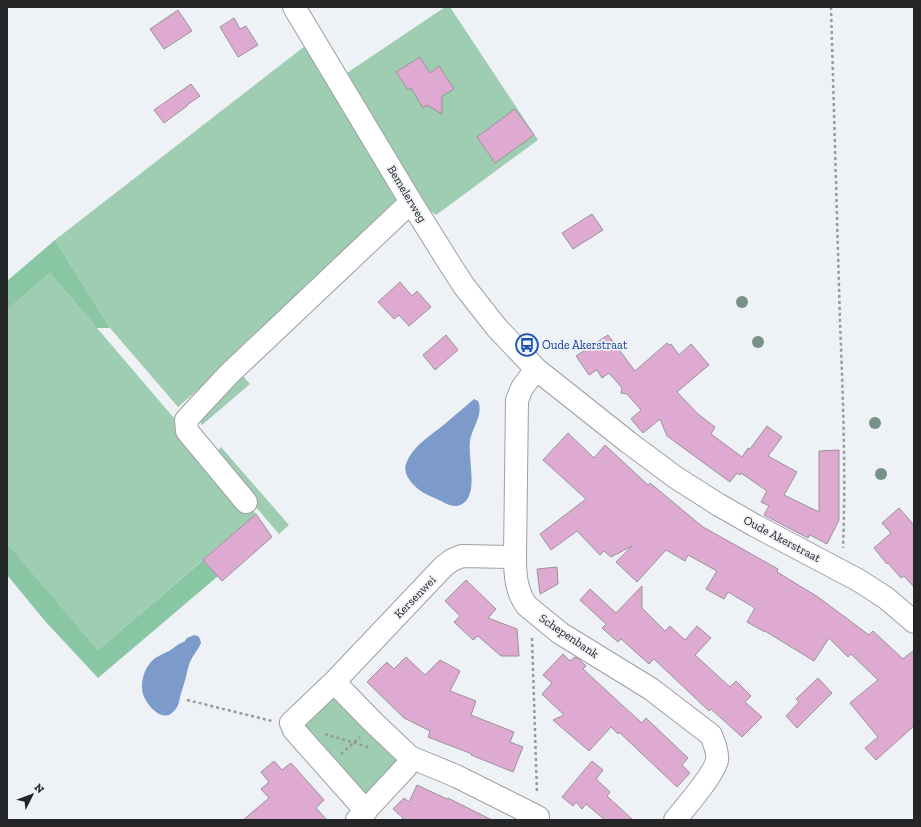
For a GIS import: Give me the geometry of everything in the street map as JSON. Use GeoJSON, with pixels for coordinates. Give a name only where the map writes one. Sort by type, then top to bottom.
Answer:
{"type":"FeatureCollection","features":[{"type":"Feature","properties":{"kind":"street","name":"Bemelerweg"},"geometry":{"type":"LineString","coordinates":[[294,7],[411,202],[464,286],[497,328],[536,369]]}},
{"type":"Feature","properties":{"kind":"street"},"geometry":{"type":"LineString","coordinates":[[246,502],[187,431],[186,420],[229,374],[411,202]]}},
{"type":"Feature","properties":{"kind":"street","name":"Oude Akerstraat"},"geometry":{"type":"LineString","coordinates":[[536,369],[675,477],[719,505],[863,583],[882,595],[914,622]]}},
{"type":"Feature","properties":{"kind":"street","name":"Schepenbank"},"geometry":{"type":"LineString","coordinates":[[536,369],[522,388],[517,400],[515,573],[519,590],[524,602],[560,633],[651,689],[711,735],[715,745],[717,760],[711,773],[675,820]]}},
{"type":"Feature","properties":{"kind":"street","name":"Kersenwei"},"geometry":{"type":"LineString","coordinates":[[291,723],[334,682],[444,566],[452,560],[462,556],[515,557]]}},
{"type":"Feature","properties":{"kind":"street"},"geometry":{"type":"LineString","coordinates":[[334,682],[374,723],[410,756],[456,776],[538,818]]}},
{"type":"Feature","properties":{"kind":"street"},"geometry":{"type":"LineString","coordinates":[[291,723],[294,730],[327,767],[362,815],[406,767],[410,756]]}},
{"type":"Feature","properties":{"kind":"path"},"geometry":{"type":"LineString","coordinates":[[831,7],[844,458],[842,571]]}},
{"type":"Feature","properties":{"kind":"path"},"geometry":{"type":"LineString","coordinates":[[531,609],[538,818]]}},
{"type":"Feature","properties":{"kind":"path"},"geometry":{"type":"LineString","coordinates":[[188,700],[273,722],[291,723],[375,749]]}},
{"type":"Feature","properties":{"kind":"path"},"geometry":{"type":"LineString","coordinates":[[327,767],[374,723]]}},
{"type":"Feature","properties":{"kind":"green space"},"geometry":{"type":"Polygon","coordinates":[[[445,7],[450,7],[538,140],[436,215],[421,201],[347,73],[445,7]]]}},
{"type":"Feature","properties":{"kind":"green space"},"geometry":{"type":"Polygon","coordinates":[[[305,46],[404,212],[178,407],[110,328],[55,240],[305,46]]]}},
{"type":"Feature","properties":{"kind":"green space"},"geometry":{"type":"Polygon","coordinates":[[[55,240],[110,328],[97,328],[50,273],[7,310],[7,281],[55,240]]]}},
{"type":"Feature","properties":{"kind":"green space"},"geometry":{"type":"Polygon","coordinates":[[[50,273],[256,514],[98,650],[7,543],[7,310],[50,273]]]}},
{"type":"Feature","properties":{"kind":"green space"},"geometry":{"type":"Polygon","coordinates":[[[243,376],[250,384],[202,425],[197,417],[243,376]]]}},
{"type":"Feature","properties":{"kind":"green space"},"geometry":{"type":"Polygon","coordinates":[[[221,447],[289,525],[279,534],[213,457],[221,447]]]}},
{"type":"Feature","properties":{"kind":"green space"},"geometry":{"type":"Polygon","coordinates":[[[7,543],[98,650],[203,560],[218,576],[98,678],[45,621],[7,575],[7,543]]]}},
{"type":"Feature","properties":{"kind":"green space"},"geometry":{"type":"Polygon","coordinates":[[[334,695],[400,760],[367,794],[360,792],[303,725],[334,695]]]}},
{"type":"Feature","properties":{"kind":"water"},"geometry":{"type":"Polygon","coordinates":[[[474,399],[478,401],[480,411],[470,441],[471,489],[465,502],[458,506],[451,506],[420,491],[410,481],[405,468],[409,457],[418,446],[474,399]]]}},
{"type":"Feature","properties":{"kind":"water"},"geometry":{"type":"Polygon","coordinates":[[[194,635],[198,636],[201,643],[189,664],[178,705],[170,714],[165,716],[156,712],[145,699],[142,685],[145,671],[150,663],[160,655],[194,635]]]}},
{"type":"Feature","properties":{"kind":"building"},"geometry":{"type":"Polygon","coordinates":[[[178,10],[192,31],[164,49],[150,29],[178,10]]]}},
{"type":"Feature","properties":{"kind":"building"},"geometry":{"type":"Polygon","coordinates":[[[234,18],[240,29],[246,26],[258,45],[238,57],[220,27],[234,18]]]}},
{"type":"Feature","properties":{"kind":"building"},"geometry":{"type":"Polygon","coordinates":[[[420,57],[430,73],[439,66],[454,89],[442,96],[442,114],[427,105],[423,108],[411,88],[408,90],[396,72],[420,57]]]}},
{"type":"Feature","properties":{"kind":"building"},"geometry":{"type":"Polygon","coordinates":[[[191,84],[200,96],[164,123],[154,110],[191,84]]]}},
{"type":"Feature","properties":{"kind":"building"},"geometry":{"type":"Polygon","coordinates":[[[515,109],[534,135],[495,163],[477,137],[515,109]]]}},
{"type":"Feature","properties":{"kind":"building"},"geometry":{"type":"Polygon","coordinates":[[[592,214],[603,230],[573,249],[562,233],[592,214]]]}},
{"type":"Feature","properties":{"kind":"building"},"geometry":{"type":"Polygon","coordinates":[[[400,282],[412,296],[417,291],[431,307],[409,326],[399,315],[394,319],[378,302],[400,282]]]}},
{"type":"Feature","properties":{"kind":"building"},"geometry":{"type":"Polygon","coordinates":[[[446,335],[458,350],[435,370],[423,355],[446,335]]]}},
{"type":"Feature","properties":{"kind":"building"},"geometry":{"type":"Polygon","coordinates":[[[608,335],[635,371],[667,343],[669,345],[671,344],[679,355],[691,344],[709,365],[677,392],[698,414],[715,427],[711,434],[742,457],[748,448],[750,449],[767,426],[782,437],[768,456],[797,472],[784,495],[819,512],[819,451],[839,450],[839,520],[827,544],[810,535],[808,538],[764,515],[769,506],[761,502],[767,491],[741,473],[740,475],[737,473],[730,482],[667,436],[660,419],[643,433],[631,419],[641,410],[627,394],[621,393],[622,388],[609,373],[602,378],[597,370],[589,375],[576,356],[608,335]]]}},
{"type":"Feature","properties":{"kind":"building"},"geometry":{"type":"Polygon","coordinates":[[[568,433],[594,458],[605,445],[648,485],[650,483],[703,527],[778,569],[777,572],[818,597],[869,635],[873,631],[903,659],[914,650],[914,726],[876,760],[865,748],[878,737],[850,703],[878,680],[851,654],[848,657],[829,638],[814,661],[765,631],[747,622],[755,608],[728,592],[724,599],[706,589],[717,571],[688,555],[685,561],[666,550],[637,582],[616,562],[632,546],[611,557],[604,551],[600,555],[577,531],[551,550],[540,534],[586,499],[543,460],[568,433]]]}},
{"type":"Feature","properties":{"kind":"building"},"geometry":{"type":"Polygon","coordinates":[[[899,508],[914,525],[914,587],[904,576],[901,578],[874,548],[891,533],[882,523],[899,508]]]}},
{"type":"Feature","properties":{"kind":"building"},"geometry":{"type":"Polygon","coordinates":[[[256,514],[272,537],[222,581],[203,560],[256,514]]]}},
{"type":"Feature","properties":{"kind":"building"},"geometry":{"type":"Polygon","coordinates":[[[557,567],[558,584],[540,594],[537,569],[557,567]]]}},
{"type":"Feature","properties":{"kind":"building"},"geometry":{"type":"Polygon","coordinates":[[[466,580],[496,609],[488,618],[517,629],[519,656],[501,656],[478,636],[473,640],[454,622],[460,616],[445,601],[466,580]]]}},
{"type":"Feature","properties":{"kind":"building"},"geometry":{"type":"Polygon","coordinates":[[[642,586],[642,608],[665,631],[670,626],[685,640],[697,626],[711,638],[695,655],[730,687],[736,681],[751,696],[745,702],[762,717],[742,737],[711,709],[709,711],[654,659],[649,664],[621,639],[618,642],[602,628],[606,624],[580,600],[590,589],[616,613],[642,586]]]}},
{"type":"Feature","properties":{"kind":"building"},"geometry":{"type":"Polygon","coordinates":[[[563,654],[570,661],[575,657],[580,660],[586,666],[583,669],[623,706],[642,723],[646,718],[688,758],[682,765],[690,773],[677,787],[619,732],[618,734],[611,727],[589,751],[553,720],[564,715],[542,694],[552,683],[543,675],[563,654]]]}},
{"type":"Feature","properties":{"kind":"building"},"geometry":{"type":"Polygon","coordinates":[[[406,657],[425,675],[440,660],[460,671],[450,691],[476,701],[471,715],[514,732],[510,742],[523,747],[513,772],[428,737],[430,731],[404,718],[367,682],[387,662],[394,669],[406,657]]]}},
{"type":"Feature","properties":{"kind":"building"},"geometry":{"type":"Polygon","coordinates":[[[818,678],[832,693],[797,728],[786,716],[799,702],[796,699],[818,678]]]}},
{"type":"Feature","properties":{"kind":"building"},"geometry":{"type":"Polygon","coordinates":[[[274,761],[282,770],[291,763],[324,800],[316,808],[327,820],[243,820],[269,798],[261,789],[269,782],[261,772],[274,761]]]}},
{"type":"Feature","properties":{"kind":"building"},"geometry":{"type":"Polygon","coordinates":[[[592,761],[603,770],[596,779],[610,792],[607,796],[633,820],[605,820],[586,804],[582,809],[576,802],[573,806],[562,797],[592,761]]]}},
{"type":"Feature","properties":{"kind":"building"},"geometry":{"type":"Polygon","coordinates":[[[417,785],[447,799],[448,798],[492,820],[402,820],[403,818],[393,809],[404,798],[409,802],[417,785]]]}},
{"type":"Feature","properties":{"kind":"place","name":"Oude Akerstraat"},"geometry":{"type":"Point","coordinates":[527,345]}}]}
